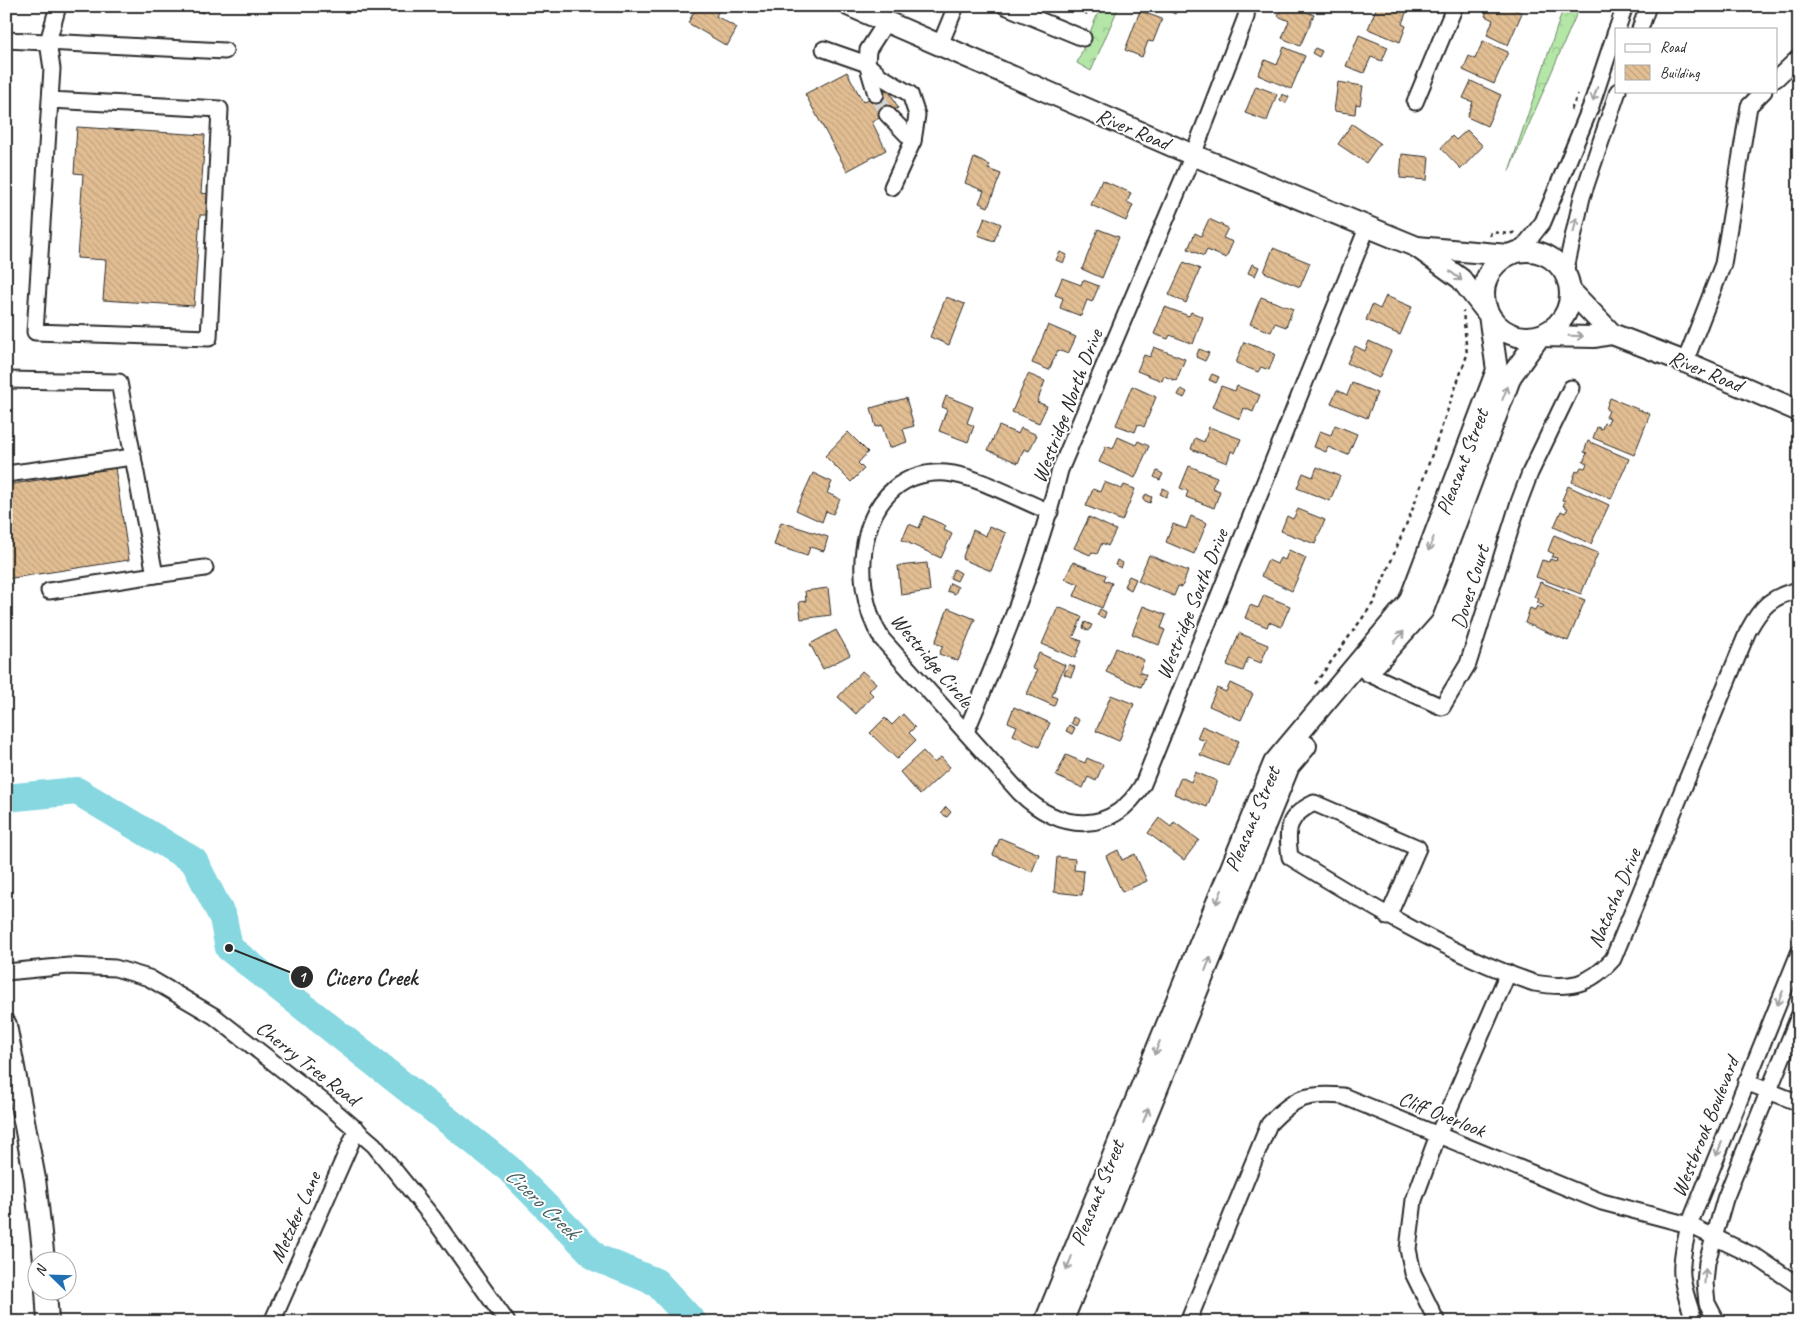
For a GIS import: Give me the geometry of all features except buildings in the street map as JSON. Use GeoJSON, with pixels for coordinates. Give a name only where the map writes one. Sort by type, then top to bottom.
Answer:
{"type":"FeatureCollection","features":[{"type":"Feature","properties":{"kind":"main road","name":"River Road"},"geometry":{"type":"LineString","coordinates":[[850,6],[1192,155],[1366,228],[1417,247],[1483,253],[1514,252]]}},
{"type":"Feature","properties":{"kind":"main road","name":"River Road"},"geometry":{"type":"LineString","coordinates":[[1417,247],[1461,279],[1489,315]]}},
{"type":"Feature","properties":{"kind":"main road"},"geometry":{"type":"LineString","coordinates":[[1535,251],[1548,256],[1559,264],[1568,281],[1569,305],[1563,318],[1553,329],[1540,336],[1525,338],[1510,334],[1498,326],[1489,315],[1484,302],[1484,288],[1488,274],[1496,263],[1514,252],[1535,251]]}},
{"type":"Feature","properties":{"kind":"main road","name":"River Road"},"geometry":{"type":"LineString","coordinates":[[1568,281],[1612,334],[1685,362],[1799,411]]}},
{"type":"Feature","properties":{"kind":"main road","name":"Pleasant Street"},"geometry":{"type":"LineString","coordinates":[[1062,1322],[1289,766],[1363,668],[1409,602],[1497,370],[1489,315]]}},
{"type":"Feature","properties":{"kind":"main road","name":"River Road"},"geometry":{"type":"LineString","coordinates":[[1540,336],[1596,337],[1612,334]]}},
{"type":"Feature","properties":{"kind":"main road","name":"Pleasant Street"},"geometry":{"type":"LineString","coordinates":[[1045,1322],[1274,763],[1363,668],[1423,610],[1511,376],[1540,336]]}},
{"type":"Feature","properties":{"kind":"main road"},"geometry":{"type":"LineString","coordinates":[[6,1025],[35,1180],[43,1250]]}},
{"type":"Feature","properties":{"kind":"main road"},"geometry":{"type":"LineString","coordinates":[[47,1300],[48,1322]]}},
{"type":"Feature","properties":{"kind":"street"},"geometry":{"type":"LineString","coordinates":[[50,100],[220,109],[209,338],[35,332],[52,69],[48,42],[58,6]]}},
{"type":"Feature","properties":{"kind":"street"},"geometry":{"type":"LineString","coordinates":[[940,45],[956,6]]}},
{"type":"Feature","properties":{"kind":"street"},"geometry":{"type":"LineString","coordinates":[[1005,6],[1083,38]]}},
{"type":"Feature","properties":{"kind":"street","name":"Westridge North Drive"},"geometry":{"type":"LineString","coordinates":[[966,732],[1017,610],[1050,512],[1060,470],[1192,155],[1246,17],[1247,6]]}},
{"type":"Feature","properties":{"kind":"street"},"geometry":{"type":"LineString","coordinates":[[1415,102],[1455,6]]}},
{"type":"Feature","properties":{"kind":"street"},"geometry":{"type":"LineString","coordinates":[[1618,28],[1625,6]]}},
{"type":"Feature","properties":{"kind":"street"},"geometry":{"type":"LineString","coordinates":[[1640,28],[1648,6]]}},
{"type":"Feature","properties":{"kind":"street"},"geometry":{"type":"LineString","coordinates":[[876,94],[867,64],[868,50],[886,22]]}},
{"type":"Feature","properties":{"kind":"street"},"geometry":{"type":"LineString","coordinates":[[1514,252],[1543,222],[1591,106],[1615,36]]}},
{"type":"Feature","properties":{"kind":"street"},"geometry":{"type":"LineString","coordinates":[[6,40],[225,51]]}},
{"type":"Feature","properties":{"kind":"street"},"geometry":{"type":"LineString","coordinates":[[824,49],[867,64],[880,76],[910,94],[917,116],[913,141],[892,187]]}},
{"type":"Feature","properties":{"kind":"street"},"geometry":{"type":"LineString","coordinates":[[1778,77],[1799,57]]}},
{"type":"Feature","properties":{"kind":"street"},"geometry":{"type":"LineString","coordinates":[[1568,281],[1582,197],[1618,92]]}},
{"type":"Feature","properties":{"kind":"street"},"geometry":{"type":"LineString","coordinates":[[1685,362],[1723,264],[1749,106],[1763,92]]}},
{"type":"Feature","properties":{"kind":"street"},"geometry":{"type":"LineString","coordinates":[[887,114],[913,141]]}},
{"type":"Feature","properties":{"kind":"street","name":"Westridge South Drive"},"geometry":{"type":"LineString","coordinates":[[966,732],[1020,793],[1049,816],[1076,823],[1092,823],[1121,811],[1134,799],[1143,784],[1366,228]]}},
{"type":"Feature","properties":{"kind":"street"},"geometry":{"type":"LineString","coordinates":[[6,380],[119,382],[156,575]]}},
{"type":"Feature","properties":{"kind":"street","name":"Doves Court"},"geometry":{"type":"LineString","coordinates":[[1363,668],[1442,707],[1468,664],[1519,502],[1571,388]]}},
{"type":"Feature","properties":{"kind":"street"},"geometry":{"type":"LineString","coordinates":[[6,474],[133,458]]}},
{"type":"Feature","properties":{"kind":"street","name":"Westridge Circle"},"geometry":{"type":"LineString","coordinates":[[966,732],[882,639],[873,624],[863,578],[862,555],[864,538],[878,506],[892,491],[926,474],[948,473],[966,477],[1050,512]]}},
{"type":"Feature","properties":{"kind":"street"},"geometry":{"type":"LineString","coordinates":[[49,591],[205,568]]}},
{"type":"Feature","properties":{"kind":"street","name":"Natasha Drive"},"geometry":{"type":"LineString","coordinates":[[1388,917],[1418,848],[1314,803],[1298,810],[1287,834],[1290,857],[1388,917],[1421,935],[1534,983],[1554,986],[1571,985],[1600,974],[1613,959],[1756,615],[1768,602],[1783,594],[1799,590]]}},
{"type":"Feature","properties":{"kind":"street","name":"Westbrook Boulevard"},"geometry":{"type":"LineString","coordinates":[[1694,1322],[1683,1291],[1680,1262],[1689,1225],[1799,953]]}},
{"type":"Feature","properties":{"kind":"street","name":"Cherry Tree Road"},"geometry":{"type":"LineString","coordinates":[[6,972],[32,968],[94,966],[115,968],[149,978],[214,1016],[357,1129],[374,1145],[434,1218],[507,1322]]}},
{"type":"Feature","properties":{"kind":"street"},"geometry":{"type":"LineString","coordinates":[[1438,1322],[1413,1273],[1408,1249],[1414,1200],[1438,1135],[1508,973]]}},
{"type":"Feature","properties":{"kind":"street"},"geometry":{"type":"LineString","coordinates":[[1717,1322],[1707,1303],[1705,1283],[1706,1262],[1725,1199],[1799,1016]]}},
{"type":"Feature","properties":{"kind":"street"},"geometry":{"type":"LineString","coordinates":[[1746,1082],[1799,1103]]}},
{"type":"Feature","properties":{"kind":"street","name":"Cliff Overlook"},"geometry":{"type":"LineString","coordinates":[[1188,1322],[1268,1124],[1285,1107],[1316,1094],[1343,1096],[1602,1202],[1689,1225],[1758,1258],[1799,1286]]}},
{"type":"Feature","properties":{"kind":"street","name":"Metzker Lane"},"geometry":{"type":"LineString","coordinates":[[272,1322],[357,1129]]}},
{"type":"Feature","properties":{"kind":"path"},"geometry":{"type":"LineString","coordinates":[[1069,6],[1078,8],[1090,15]]}},
{"type":"Feature","properties":{"kind":"path"},"geometry":{"type":"LineString","coordinates":[[1569,115],[1580,88]]}},
{"type":"Feature","properties":{"kind":"path"},"geometry":{"type":"LineString","coordinates":[[1483,253],[1491,232],[1509,234],[1518,232],[1522,226]]}},
{"type":"Feature","properties":{"kind":"green space"},"geometry":{"type":"Polygon","coordinates":[[[1101,6],[1119,6],[1091,71],[1077,63],[1101,6]]]}},
{"type":"Feature","properties":{"kind":"green space"},"geometry":{"type":"Polygon","coordinates":[[[1564,6],[1580,6],[1509,171],[1564,6]]]}},
{"type":"Feature","properties":{"kind":"waterway","name":"Cicero Creek"},"geometry":{"type":"LineString","coordinates":[[6,798],[77,791],[194,861],[223,918],[229,948],[508,1168],[597,1258],[656,1282],[693,1322]]}},
{"type":"Feature","properties":{"kind":"tunnel"},"geometry":{"type":"LineString","coordinates":[[876,94],[887,114]]}},
{"type":"Feature","properties":{"kind":"place","name":"Cicero Creek"},"geometry":{"type":"Point","coordinates":[229,948]}}]}
